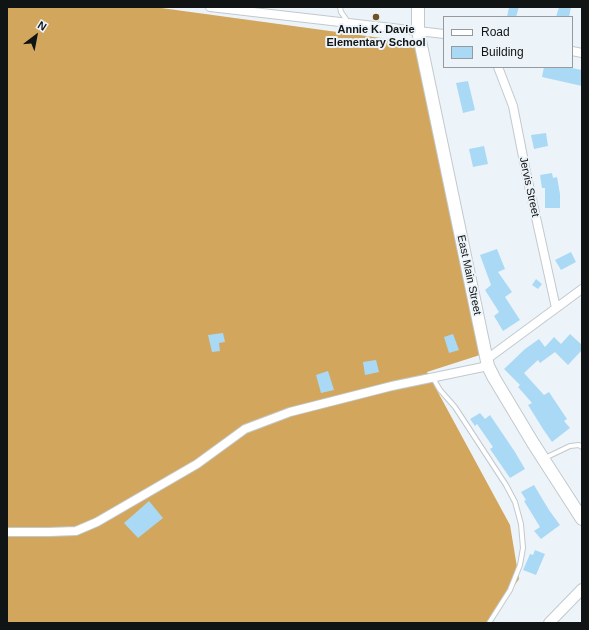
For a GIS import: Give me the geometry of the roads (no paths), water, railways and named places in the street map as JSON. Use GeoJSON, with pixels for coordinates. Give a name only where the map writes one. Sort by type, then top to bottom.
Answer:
{"type":"FeatureCollection","features":[{"type":"Feature","properties":{"kind":"main road","name":"East Main Street"},"geometry":{"type":"LineString","coordinates":[[418,7],[418,31],[488,363],[494,378],[582,520]]}},
{"type":"Feature","properties":{"kind":"street"},"geometry":{"type":"LineString","coordinates":[[210,7],[443,34]]}},
{"type":"Feature","properties":{"kind":"street","name":"Jervis Street"},"geometry":{"type":"LineString","coordinates":[[498,68],[513,106],[556,308]]}},
{"type":"Feature","properties":{"kind":"street"},"geometry":{"type":"LineString","coordinates":[[7,532],[76,531],[98,522],[197,464],[245,429],[290,412],[392,386],[433,378],[488,363],[582,289]]}},
{"type":"Feature","properties":{"kind":"street"},"geometry":{"type":"LineString","coordinates":[[549,623],[582,589]]}},
{"type":"Feature","properties":{"kind":"lane"},"geometry":{"type":"LineString","coordinates":[[340,7],[341,12],[348,23]]}},
{"type":"Feature","properties":{"kind":"lane"},"geometry":{"type":"LineString","coordinates":[[433,378],[440,390],[464,420],[506,485],[515,502],[521,524],[524,548],[520,565],[510,590],[489,623]]}},
{"type":"Feature","properties":{"kind":"lane"},"geometry":{"type":"LineString","coordinates":[[543,459],[570,446],[579,445],[582,447]]}},
{"type":"Feature","properties":{"kind":"place","name":"Annie K. Davie Elementary School"},"geometry":{"type":"Point","coordinates":[376,17]}}]}
